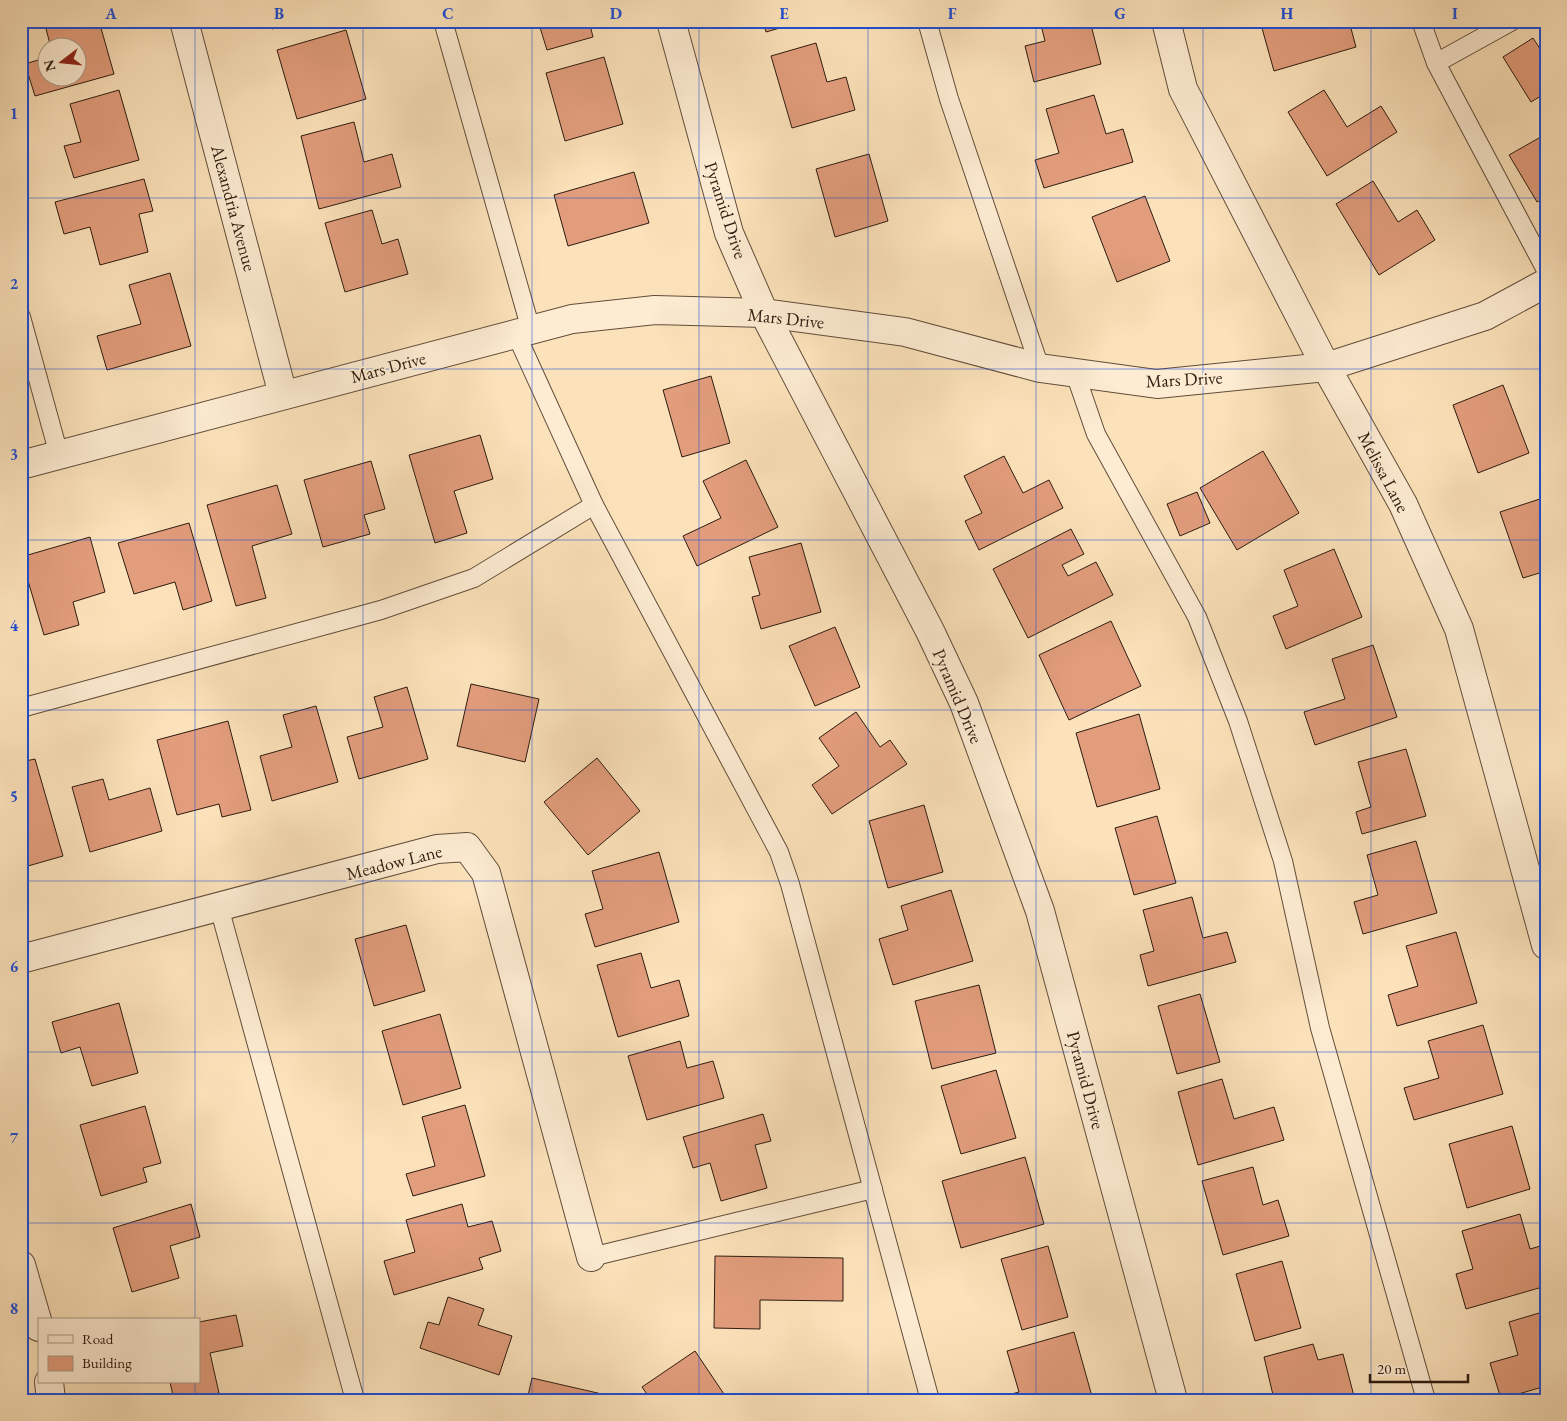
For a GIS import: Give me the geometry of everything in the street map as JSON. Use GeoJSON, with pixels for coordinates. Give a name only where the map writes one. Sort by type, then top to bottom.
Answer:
{"type":"FeatureCollection","features":[{"type":"Feature","properties":{"kind":"street","name":"Alexandria Avenue"},"geometry":{"type":"LineString","coordinates":[[184,21],[283,395]]}},
{"type":"Feature","properties":{"kind":"street","name":"Pyramid Drive"},"geometry":{"type":"LineString","coordinates":[[671,21],[729,233],[764,313],[925,622],[964,703],[1040,912],[1173,1400]]}},
{"type":"Feature","properties":{"kind":"street","name":"Melissa Lane"},"geometry":{"type":"LineString","coordinates":[[1166,21],[1183,89],[1326,367],[1403,504],[1459,629],[1546,945]]}},
{"type":"Feature","properties":{"kind":"street","name":"Mars Drive"},"geometry":{"type":"LineString","coordinates":[[21,466],[572,319],[656,310],[764,313],[905,332],[1040,368],[1157,384],[1326,367],[1485,316],[1546,283]]}},
{"type":"Feature","properties":{"kind":"street","name":"Meadow Lane"},"geometry":{"type":"LineString","coordinates":[[21,959],[436,849],[467,847],[486,873],[591,1257]]}},
{"type":"Feature","properties":{"kind":"street"},"geometry":{"type":"LineString","coordinates":[[21,1265],[38,1324]]}},
{"type":"Feature","properties":{"kind":"street"},"geometry":{"type":"LineString","coordinates":[[48,1384],[51,1400]]}},
{"type":"Feature","properties":{"kind":"lane"},"geometry":{"type":"LineString","coordinates":[[444,21],[524,332],[594,505],[779,852],[790,884],[930,1400]]}},
{"type":"Feature","properties":{"kind":"lane"},"geometry":{"type":"LineString","coordinates":[[928,21],[949,99],[1040,368]]}},
{"type":"Feature","properties":{"kind":"lane"},"geometry":{"type":"LineString","coordinates":[[1421,21],[1436,63],[1546,270]]}},
{"type":"Feature","properties":{"kind":"lane"},"geometry":{"type":"LineString","coordinates":[[1436,63],[1512,21]]}},
{"type":"Feature","properties":{"kind":"lane"},"geometry":{"type":"LineString","coordinates":[[21,318],[59,455]]}},
{"type":"Feature","properties":{"kind":"lane"},"geometry":{"type":"LineString","coordinates":[[1075,373],[1096,434],[1197,617],[1238,721],[1283,861],[1320,1028],[1426,1400]]}},
{"type":"Feature","properties":{"kind":"lane"},"geometry":{"type":"LineString","coordinates":[[21,708],[381,610],[474,578],[594,505]]}},
{"type":"Feature","properties":{"kind":"lane"},"geometry":{"type":"LineString","coordinates":[[219,907],[355,1400]]}},
{"type":"Feature","properties":{"kind":"lane"},"geometry":{"type":"LineString","coordinates":[[591,1257],[873,1189]]}},
{"type":"Feature","properties":{"kind":"building"},"geometry":{"type":"Polygon","coordinates":[[[44,21],[99,21],[114,74],[88,81],[88,38],[48,38],[44,21]]]}},
{"type":"Feature","properties":{"kind":"building"},"geometry":{"type":"Polygon","coordinates":[[[270,21],[300,21],[272,29],[270,21]]]}},
{"type":"Feature","properties":{"kind":"building"},"geometry":{"type":"Polygon","coordinates":[[[538,21],[589,21],[593,37],[547,50],[538,21]]]}},
{"type":"Feature","properties":{"kind":"building"},"geometry":{"type":"Polygon","coordinates":[[[763,21],[804,21],[766,32],[763,21]]]}},
{"type":"Feature","properties":{"kind":"building"},"geometry":{"type":"Polygon","coordinates":[[[1040,21],[1090,21],[1101,64],[1034,82],[1025,46],[1045,41],[1040,21]]]}},
{"type":"Feature","properties":{"kind":"building"},"geometry":{"type":"Polygon","coordinates":[[[1260,21],[1315,21],[1316,24],[1327,21],[1349,21],[1356,47],[1274,71],[1260,21]]]}},
{"type":"Feature","properties":{"kind":"building"},"geometry":{"type":"Polygon","coordinates":[[[346,30],[366,99],[297,119],[277,50],[346,30]]]}},
{"type":"Feature","properties":{"kind":"building"},"geometry":{"type":"Polygon","coordinates":[[[1533,38],[1546,58],[1546,93],[1531,102],[1503,57],[1533,38]]]}},
{"type":"Feature","properties":{"kind":"building"},"geometry":{"type":"Polygon","coordinates":[[[816,43],[827,82],[846,77],[855,110],[792,128],[771,56],[816,43]]]}},
{"type":"Feature","properties":{"kind":"building"},"geometry":{"type":"Polygon","coordinates":[[[604,57],[623,124],[565,141],[546,73],[604,57]]]}},
{"type":"Feature","properties":{"kind":"building"},"geometry":{"type":"Polygon","coordinates":[[[38,60],[38,88],[64,88],[35,96],[25,64],[38,60]]]}},
{"type":"Feature","properties":{"kind":"building"},"geometry":{"type":"Polygon","coordinates":[[[119,90],[139,160],[74,178],[64,146],[81,142],[70,104],[119,90]]]}},
{"type":"Feature","properties":{"kind":"building"},"geometry":{"type":"Polygon","coordinates":[[[1324,90],[1347,127],[1381,106],[1397,132],[1327,176],[1288,112],[1324,90]]]}},
{"type":"Feature","properties":{"kind":"building"},"geometry":{"type":"Polygon","coordinates":[[[1094,95],[1106,134],[1123,129],[1133,162],[1044,188],[1035,160],[1059,153],[1046,109],[1094,95]]]}},
{"type":"Feature","properties":{"kind":"building"},"geometry":{"type":"Polygon","coordinates":[[[354,122],[364,162],[392,154],[401,187],[319,209],[301,136],[354,122]]]}},
{"type":"Feature","properties":{"kind":"building"},"geometry":{"type":"Polygon","coordinates":[[[1546,134],[1546,197],[1537,202],[1509,155],[1546,134]]]}},
{"type":"Feature","properties":{"kind":"building"},"geometry":{"type":"Polygon","coordinates":[[[869,154],[888,221],[835,237],[816,169],[869,154]]]}},
{"type":"Feature","properties":{"kind":"building"},"geometry":{"type":"Polygon","coordinates":[[[634,172],[649,223],[568,246],[554,195],[634,172]]]}},
{"type":"Feature","properties":{"kind":"building"},"geometry":{"type":"Polygon","coordinates":[[[144,179],[153,211],[139,214],[148,252],[100,265],[90,227],[64,234],[55,202],[144,179]]]}},
{"type":"Feature","properties":{"kind":"building"},"geometry":{"type":"Polygon","coordinates":[[[1373,181],[1398,222],[1417,210],[1435,240],[1379,275],[1336,204],[1373,181]]]}},
{"type":"Feature","properties":{"kind":"building"},"geometry":{"type":"Polygon","coordinates":[[[1145,196],[1170,261],[1117,282],[1092,217],[1145,196]]]}},
{"type":"Feature","properties":{"kind":"building"},"geometry":{"type":"Polygon","coordinates":[[[372,210],[382,244],[398,239],[408,274],[345,292],[325,223],[372,210]]]}},
{"type":"Feature","properties":{"kind":"building"},"geometry":{"type":"Polygon","coordinates":[[[170,273],[191,346],[107,370],[97,336],[141,324],[129,285],[170,273]]]}},
{"type":"Feature","properties":{"kind":"building"},"geometry":{"type":"Polygon","coordinates":[[[711,376],[730,443],[682,457],[663,390],[711,376]]]}},
{"type":"Feature","properties":{"kind":"building"},"geometry":{"type":"Polygon","coordinates":[[[1503,385],[1529,453],[1478,473],[1453,405],[1503,385]]]}},
{"type":"Feature","properties":{"kind":"building"},"geometry":{"type":"Polygon","coordinates":[[[480,435],[493,479],[454,491],[467,533],[435,543],[409,455],[480,435]]]}},
{"type":"Feature","properties":{"kind":"building"},"geometry":{"type":"Polygon","coordinates":[[[1263,451],[1299,513],[1237,550],[1200,488],[1263,451]]]}},
{"type":"Feature","properties":{"kind":"building"},"geometry":{"type":"Polygon","coordinates":[[[1004,456],[1023,493],[1049,480],[1063,508],[979,550],[965,521],[982,513],[964,476],[1004,456]]]}},
{"type":"Feature","properties":{"kind":"building"},"geometry":{"type":"Polygon","coordinates":[[[746,460],[778,527],[697,566],[683,536],[721,518],[703,481],[746,460]]]}},
{"type":"Feature","properties":{"kind":"building"},"geometry":{"type":"Polygon","coordinates":[[[371,461],[385,509],[364,515],[370,534],[323,547],[304,480],[371,461]]]}},
{"type":"Feature","properties":{"kind":"building"},"geometry":{"type":"Polygon","coordinates":[[[277,485],[292,534],[252,546],[266,598],[236,606],[207,505],[277,485]]]}},
{"type":"Feature","properties":{"kind":"building"},"geometry":{"type":"Polygon","coordinates":[[[1197,492],[1210,523],[1180,536],[1167,504],[1197,492]]]}},
{"type":"Feature","properties":{"kind":"building"},"geometry":{"type":"Polygon","coordinates":[[[1546,497],[1546,571],[1523,578],[1500,512],[1546,497]]]}},
{"type":"Feature","properties":{"kind":"building"},"geometry":{"type":"Polygon","coordinates":[[[189,523],[212,601],[183,610],[175,582],[134,594],[118,543],[189,523]]]}},
{"type":"Feature","properties":{"kind":"building"},"geometry":{"type":"Polygon","coordinates":[[[1071,529],[1084,554],[1062,565],[1068,576],[1096,562],[1113,595],[1028,638],[993,569],[1071,529]]]}},
{"type":"Feature","properties":{"kind":"building"},"geometry":{"type":"Polygon","coordinates":[[[90,537],[105,592],[73,602],[79,625],[44,635],[21,557],[90,537]]]}},
{"type":"Feature","properties":{"kind":"building"},"geometry":{"type":"Polygon","coordinates":[[[801,543],[821,612],[761,629],[752,597],[760,595],[749,557],[801,543]]]}},
{"type":"Feature","properties":{"kind":"building"},"geometry":{"type":"Polygon","coordinates":[[[1334,549],[1362,617],[1286,649],[1273,616],[1298,606],[1284,570],[1334,549]]]}},
{"type":"Feature","properties":{"kind":"building"},"geometry":{"type":"Polygon","coordinates":[[[1111,621],[1141,686],[1069,720],[1039,655],[1111,621]]]}},
{"type":"Feature","properties":{"kind":"building"},"geometry":{"type":"Polygon","coordinates":[[[835,627],[860,687],[815,706],[789,646],[835,627]]]}},
{"type":"Feature","properties":{"kind":"building"},"geometry":{"type":"Polygon","coordinates":[[[1373,645],[1397,717],[1315,745],[1304,712],[1345,699],[1332,659],[1373,645]]]}},
{"type":"Feature","properties":{"kind":"building"},"geometry":{"type":"Polygon","coordinates":[[[471,684],[539,699],[525,762],[457,746],[471,684]]]}},
{"type":"Feature","properties":{"kind":"building"},"geometry":{"type":"Polygon","coordinates":[[[407,687],[428,759],[359,779],[347,737],[383,727],[374,697],[407,687]]]}},
{"type":"Feature","properties":{"kind":"building"},"geometry":{"type":"Polygon","coordinates":[[[316,706],[338,782],[272,801],[260,756],[292,747],[283,715],[316,706]]]}},
{"type":"Feature","properties":{"kind":"building"},"geometry":{"type":"Polygon","coordinates":[[[856,712],[880,747],[890,740],[907,764],[832,814],[812,785],[839,766],[819,738],[856,712]]]}},
{"type":"Feature","properties":{"kind":"building"},"geometry":{"type":"Polygon","coordinates":[[[1139,714],[1160,789],[1097,807],[1076,733],[1139,714]]]}},
{"type":"Feature","properties":{"kind":"building"},"geometry":{"type":"Polygon","coordinates":[[[228,721],[251,810],[222,817],[219,804],[177,815],[157,740],[228,721]]]}},
{"type":"Feature","properties":{"kind":"building"},"geometry":{"type":"Polygon","coordinates":[[[1406,749],[1426,816],[1362,834],[1356,812],[1371,807],[1358,762],[1406,749]]]}},
{"type":"Feature","properties":{"kind":"building"},"geometry":{"type":"Polygon","coordinates":[[[597,758],[640,811],[588,855],[544,802],[597,758]]]}},
{"type":"Feature","properties":{"kind":"building"},"geometry":{"type":"Polygon","coordinates":[[[35,759],[63,856],[21,868],[21,762],[35,759]]]}},
{"type":"Feature","properties":{"kind":"building"},"geometry":{"type":"Polygon","coordinates":[[[103,779],[109,800],[150,788],[162,831],[90,852],[72,787],[103,779]]]}},
{"type":"Feature","properties":{"kind":"building"},"geometry":{"type":"Polygon","coordinates":[[[924,805],[943,872],[888,888],[869,821],[924,805]]]}},
{"type":"Feature","properties":{"kind":"building"},"geometry":{"type":"Polygon","coordinates":[[[1157,816],[1176,883],[1134,895],[1115,828],[1157,816]]]}},
{"type":"Feature","properties":{"kind":"building"},"geometry":{"type":"Polygon","coordinates":[[[1416,841],[1437,913],[1363,934],[1354,902],[1378,895],[1367,855],[1416,841]]]}},
{"type":"Feature","properties":{"kind":"building"},"geometry":{"type":"Polygon","coordinates":[[[659,852],[679,922],[595,947],[585,914],[603,909],[592,871],[659,852]]]}},
{"type":"Feature","properties":{"kind":"building"},"geometry":{"type":"Polygon","coordinates":[[[951,890],[973,961],[893,985],[879,939],[908,930],[901,906],[951,890]]]}},
{"type":"Feature","properties":{"kind":"building"},"geometry":{"type":"Polygon","coordinates":[[[1192,897],[1203,938],[1227,932],[1236,962],[1148,986],[1140,955],[1154,951],[1143,910],[1192,897]]]}},
{"type":"Feature","properties":{"kind":"building"},"geometry":{"type":"Polygon","coordinates":[[[406,925],[425,991],[374,1006],[355,939],[406,925]]]}},
{"type":"Feature","properties":{"kind":"building"},"geometry":{"type":"Polygon","coordinates":[[[1456,932],[1477,1003],[1397,1026],[1388,995],[1418,986],[1406,946],[1456,932]]]}},
{"type":"Feature","properties":{"kind":"building"},"geometry":{"type":"Polygon","coordinates":[[[641,953],[651,988],[679,980],[689,1016],[618,1037],[597,965],[641,953]]]}},
{"type":"Feature","properties":{"kind":"building"},"geometry":{"type":"Polygon","coordinates":[[[979,985],[996,1053],[932,1069],[915,1001],[979,985]]]}},
{"type":"Feature","properties":{"kind":"building"},"geometry":{"type":"Polygon","coordinates":[[[1200,994],[1220,1062],[1177,1074],[1158,1006],[1200,994]]]}},
{"type":"Feature","properties":{"kind":"building"},"geometry":{"type":"Polygon","coordinates":[[[119,1003],[138,1073],[92,1086],[80,1047],[61,1053],[52,1022],[119,1003]]]}},
{"type":"Feature","properties":{"kind":"building"},"geometry":{"type":"Polygon","coordinates":[[[440,1014],[461,1088],[403,1105],[382,1031],[440,1014]]]}},
{"type":"Feature","properties":{"kind":"building"},"geometry":{"type":"Polygon","coordinates":[[[1483,1025],[1503,1094],[1414,1120],[1404,1088],[1439,1078],[1428,1041],[1483,1025]]]}},
{"type":"Feature","properties":{"kind":"building"},"geometry":{"type":"Polygon","coordinates":[[[680,1041],[687,1068],[713,1061],[724,1098],[647,1120],[628,1056],[680,1041]]]}},
{"type":"Feature","properties":{"kind":"building"},"geometry":{"type":"Polygon","coordinates":[[[996,1070],[1016,1138],[961,1154],[941,1086],[996,1070]]]}},
{"type":"Feature","properties":{"kind":"building"},"geometry":{"type":"Polygon","coordinates":[[[1222,1079],[1234,1119],[1274,1107],[1284,1140],[1198,1165],[1178,1092],[1222,1079]]]}},
{"type":"Feature","properties":{"kind":"building"},"geometry":{"type":"Polygon","coordinates":[[[465,1105],[485,1176],[413,1196],[406,1174],[435,1166],[422,1117],[465,1105]]]}},
{"type":"Feature","properties":{"kind":"building"},"geometry":{"type":"Polygon","coordinates":[[[145,1106],[161,1163],[143,1168],[147,1182],[101,1196],[80,1125],[145,1106]]]}},
{"type":"Feature","properties":{"kind":"building"},"geometry":{"type":"Polygon","coordinates":[[[763,1114],[771,1141],[755,1145],[767,1188],[721,1201],[710,1163],[693,1168],[683,1137],[763,1114]]]}},
{"type":"Feature","properties":{"kind":"building"},"geometry":{"type":"Polygon","coordinates":[[[1512,1126],[1530,1189],[1467,1208],[1449,1144],[1512,1126]]]}},
{"type":"Feature","properties":{"kind":"building"},"geometry":{"type":"Polygon","coordinates":[[[1025,1157],[1044,1224],[961,1248],[942,1181],[1025,1157]]]}},
{"type":"Feature","properties":{"kind":"building"},"geometry":{"type":"Polygon","coordinates":[[[1253,1167],[1263,1205],[1278,1200],[1289,1236],[1223,1255],[1202,1181],[1253,1167]]]}},
{"type":"Feature","properties":{"kind":"building"},"geometry":{"type":"Polygon","coordinates":[[[191,1204],[200,1237],[170,1246],[179,1278],[132,1292],[113,1228],[191,1204]]]}},
{"type":"Feature","properties":{"kind":"building"},"geometry":{"type":"Polygon","coordinates":[[[462,1204],[468,1227],[492,1221],[501,1251],[479,1258],[483,1269],[394,1295],[384,1261],[415,1252],[406,1220],[462,1204]]]}},
{"type":"Feature","properties":{"kind":"building"},"geometry":{"type":"Polygon","coordinates":[[[1520,1214],[1530,1249],[1544,1245],[1546,1253],[1546,1286],[1466,1309],[1456,1274],[1473,1269],[1462,1231],[1520,1214]]]}},
{"type":"Feature","properties":{"kind":"building"},"geometry":{"type":"Polygon","coordinates":[[[1048,1246],[1068,1317],[1022,1330],[1001,1259],[1048,1246]]]}},
{"type":"Feature","properties":{"kind":"building"},"geometry":{"type":"Polygon","coordinates":[[[715,1256],[843,1258],[843,1301],[760,1300],[760,1329],[714,1328],[715,1256]]]}},
{"type":"Feature","properties":{"kind":"building"},"geometry":{"type":"Polygon","coordinates":[[[1282,1261],[1301,1328],[1255,1341],[1236,1274],[1282,1261]]]}},
{"type":"Feature","properties":{"kind":"building"},"geometry":{"type":"Polygon","coordinates":[[[448,1297],[484,1309],[478,1325],[512,1336],[499,1375],[420,1348],[428,1322],[439,1325],[448,1297]]]}},
{"type":"Feature","properties":{"kind":"building"},"geometry":{"type":"Polygon","coordinates":[[[1546,1311],[1546,1386],[1501,1399],[1490,1363],[1518,1355],[1509,1322],[1546,1311]]]}},
{"type":"Feature","properties":{"kind":"building"},"geometry":{"type":"Polygon","coordinates":[[[236,1315],[243,1346],[210,1353],[219,1393],[185,1400],[174,1400],[170,1384],[200,1384],[200,1322],[236,1315]]]}},
{"type":"Feature","properties":{"kind":"building"},"geometry":{"type":"Polygon","coordinates":[[[1074,1332],[1093,1400],[1004,1400],[1004,1396],[1019,1392],[1007,1351],[1074,1332]]]}},
{"type":"Feature","properties":{"kind":"building"},"geometry":{"type":"Polygon","coordinates":[[[1313,1344],[1318,1360],[1343,1354],[1355,1400],[1262,1400],[1262,1398],[1273,1395],[1264,1357],[1313,1344]]]}},
{"type":"Feature","properties":{"kind":"building"},"geometry":{"type":"Polygon","coordinates":[[[695,1351],[728,1400],[651,1400],[642,1387],[695,1351]]]}},
{"type":"Feature","properties":{"kind":"building"},"geometry":{"type":"Polygon","coordinates":[[[532,1378],[602,1394],[601,1400],[527,1400],[532,1378]]]}}]}
